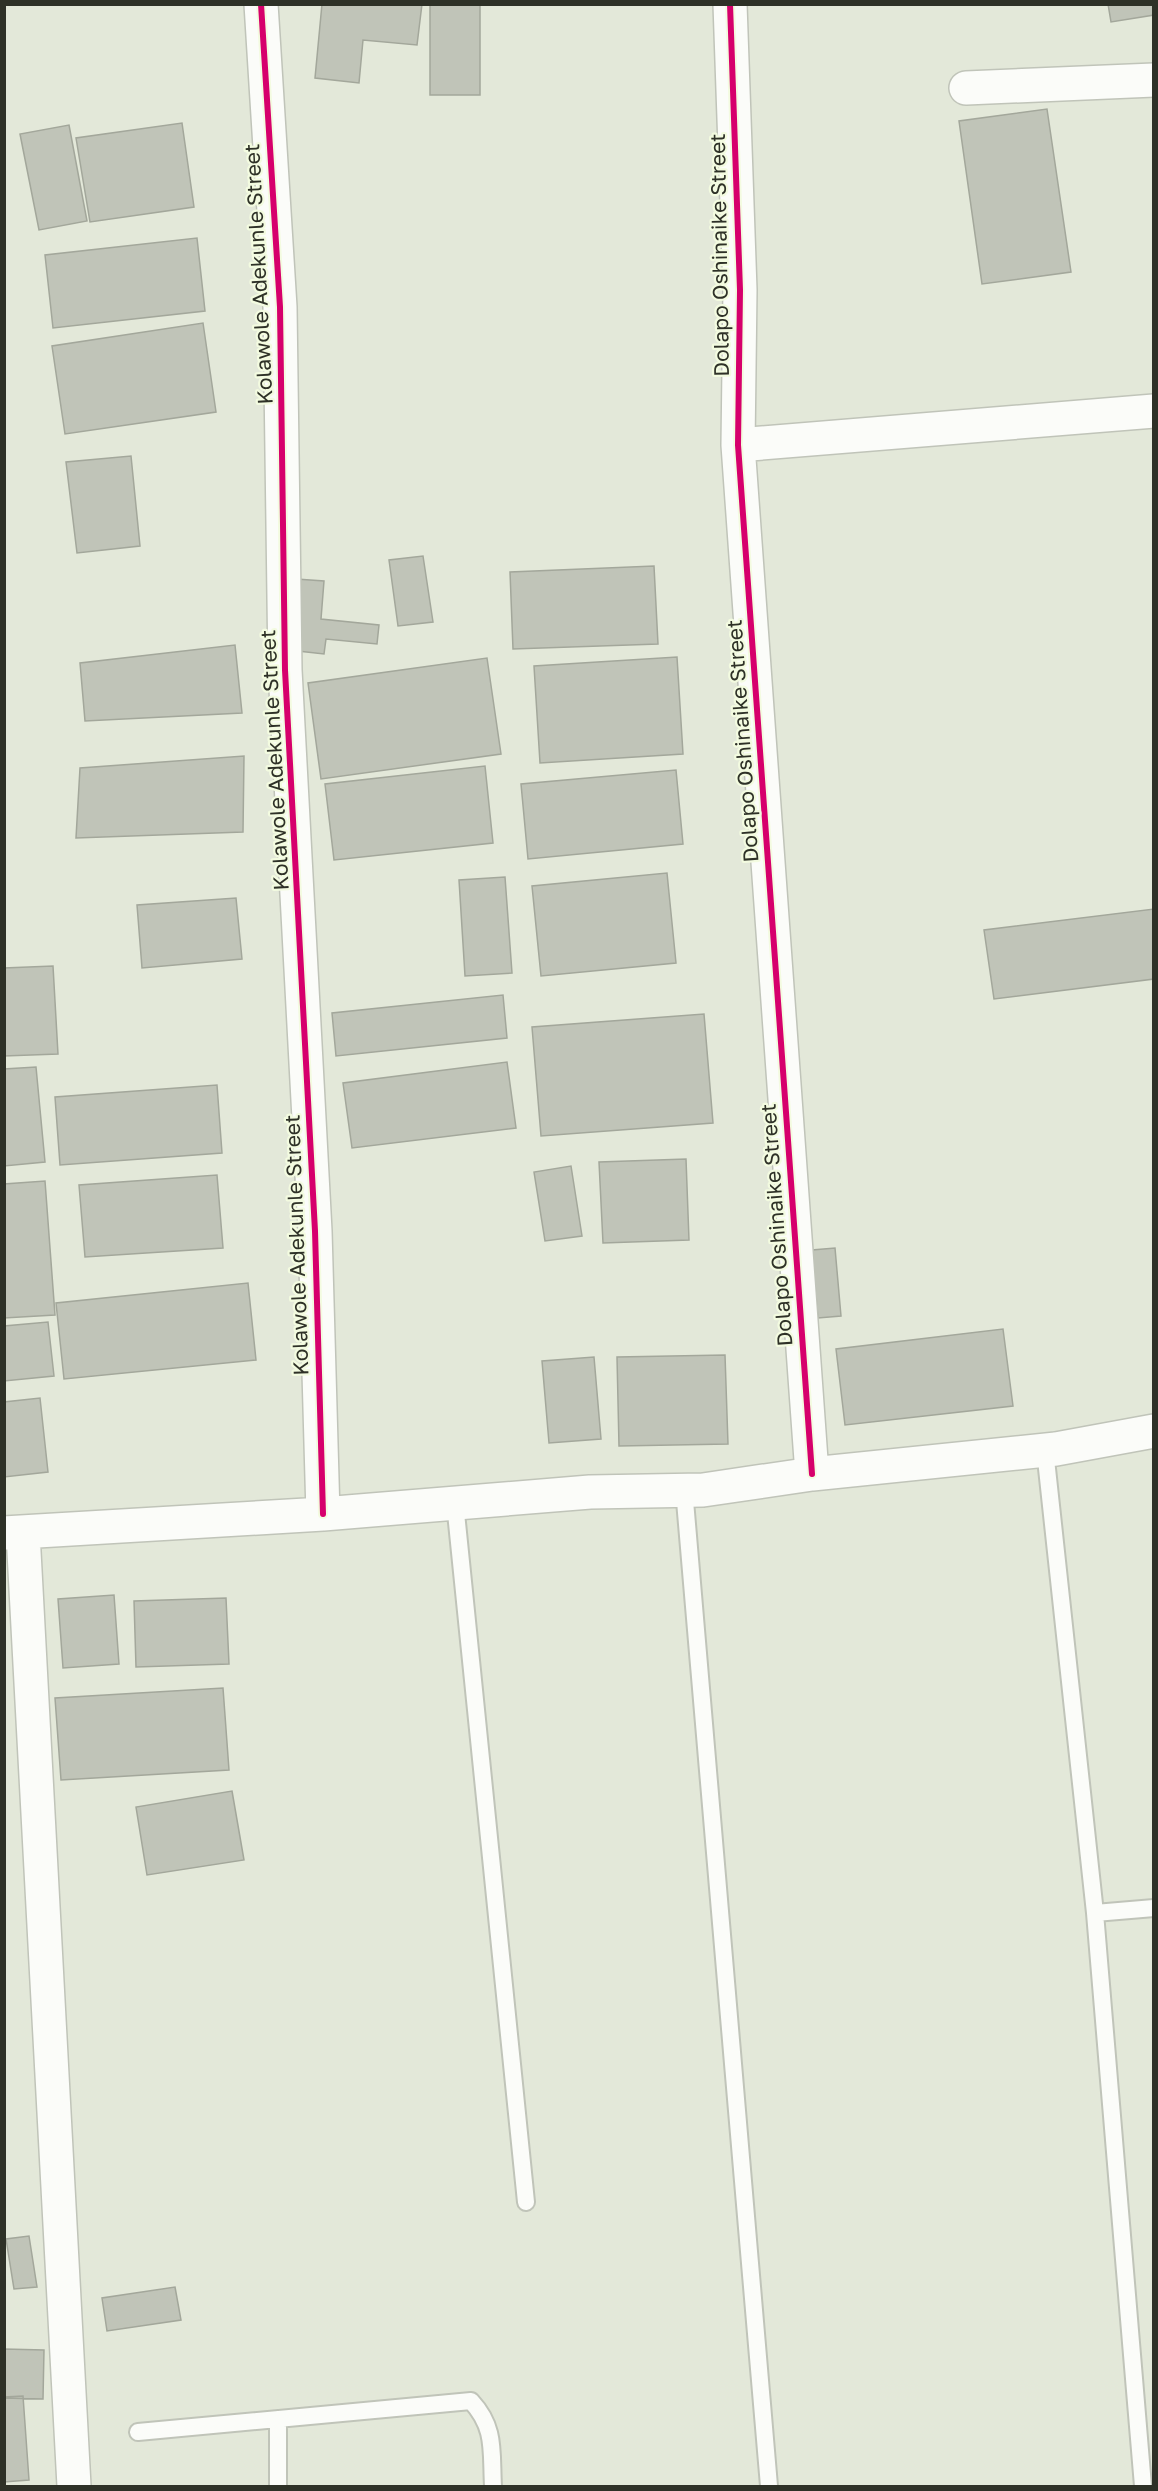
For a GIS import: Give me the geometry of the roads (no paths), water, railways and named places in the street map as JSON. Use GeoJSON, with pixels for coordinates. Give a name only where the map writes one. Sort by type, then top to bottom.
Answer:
{"type":"FeatureCollection","features":[{"type":"Feature","properties":{"kind":"street","name":"Kolawole Adekunle Street"},"geometry":{"type":"LineString","coordinates":[[261,4],[280,307],[285,670],[315,1231],[323,1514]]}},
{"type":"Feature","properties":{"kind":"street","name":"Dolapo Oshinaike Street"},"geometry":{"type":"LineString","coordinates":[[730,4],[740,290],[738,445],[812,1474]]}},
{"type":"Feature","properties":{"kind":"street"},"geometry":{"type":"LineString","coordinates":[[966,88],[1154,80]]}},
{"type":"Feature","properties":{"kind":"street"},"geometry":{"type":"LineString","coordinates":[[738,445],[1154,411]]}},
{"type":"Feature","properties":{"kind":"street"},"geometry":{"type":"LineString","coordinates":[[74,2487],[14,1533],[323,1514],[590,1492],[734,1486],[812,1474],[1045,1450],[1154,1431]]}},
{"type":"Feature","properties":{"kind":"lane"},"geometry":{"type":"LineString","coordinates":[[1045,1450],[1095,1913],[1143,2487]]}},
{"type":"Feature","properties":{"kind":"lane"},"geometry":{"type":"LineString","coordinates":[[684,1489],[769,2487]]}},
{"type":"Feature","properties":{"kind":"lane"},"geometry":{"type":"LineString","coordinates":[[454,1503],[526,2202]]}},
{"type":"Feature","properties":{"kind":"lane"},"geometry":{"type":"LineString","coordinates":[[1095,1913],[1154,1908]]}},
{"type":"Feature","properties":{"kind":"lane"},"geometry":{"type":"LineString","coordinates":[[138,2432],[471,2401],[485,2417],[490,2440],[493,2487]]}},
{"type":"Feature","properties":{"kind":"lane"},"geometry":{"type":"LineString","coordinates":[[278,2419],[278,2487]]}}]}
